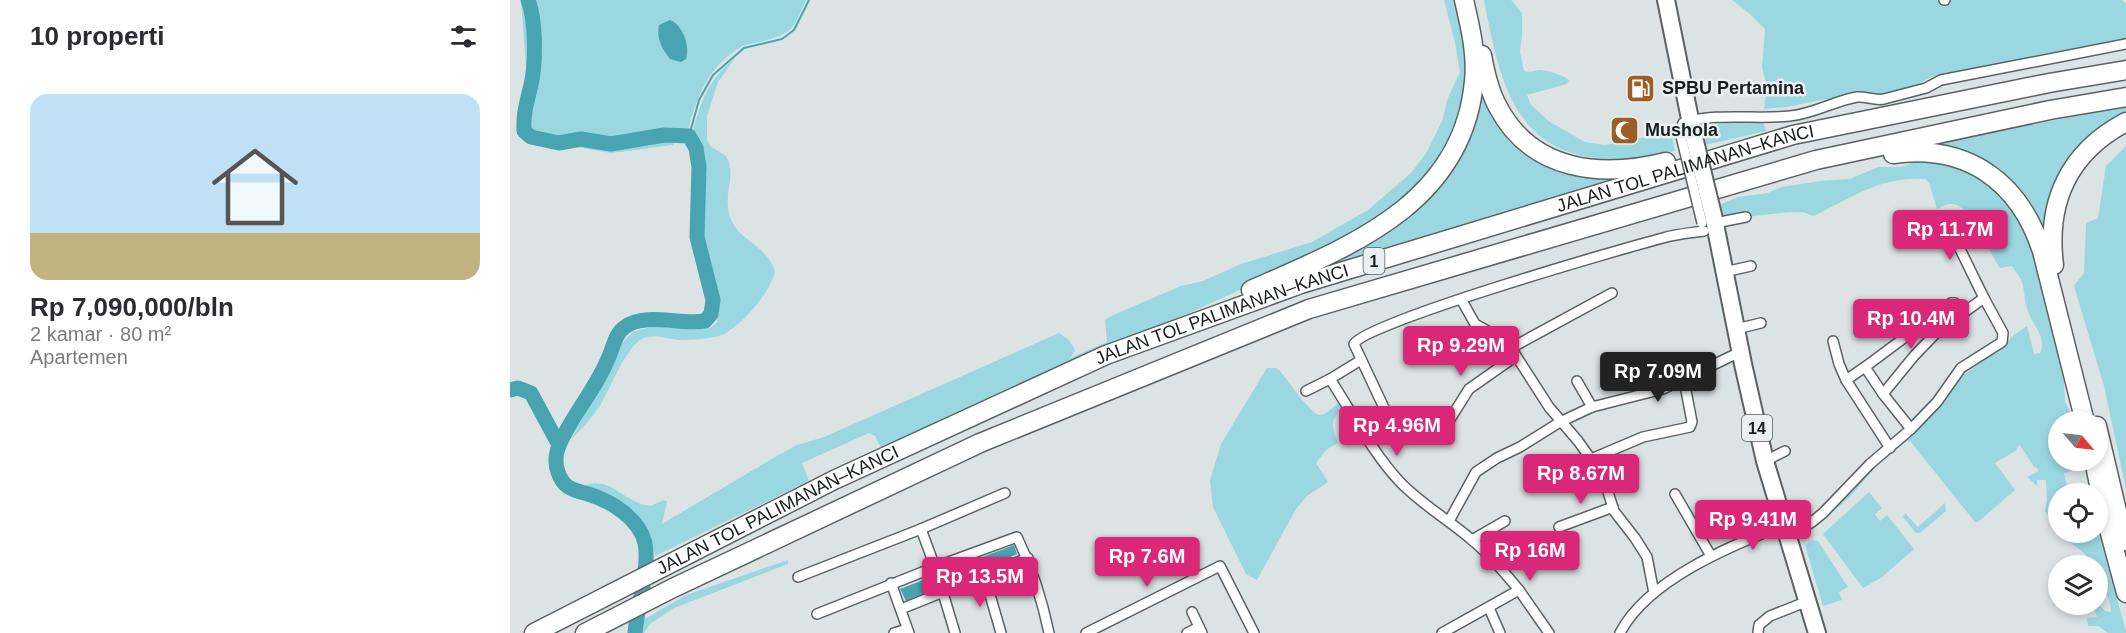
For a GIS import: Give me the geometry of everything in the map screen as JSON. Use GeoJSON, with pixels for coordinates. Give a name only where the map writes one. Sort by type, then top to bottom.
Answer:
{"type":"FeatureCollection","features":[{"type":"Feature","properties":{"kind":"highway"},"geometry":{"type":"LineString","coordinates":[[1107,355],[1355,243],[1395,217],[1427,189],[1447,163],[1470,110],[1474,80],[1474,50],[1464,0]]}},
{"type":"Feature","properties":{"kind":"highway"},"geometry":{"type":"LineString","coordinates":[[1470,0],[1486,75],[1498,107],[1527,145],[1554,161],[1588,168],[1616,169],[1652,166],[1738,144],[1793,135]]}},
{"type":"Feature","properties":{"kind":"highway","name":"14"},"geometry":{"type":"LineString","coordinates":[[1666,0],[1688,127],[1709,224],[1719,243],[1740,352],[1765,461],[1817,633]]}},
{"type":"Feature","properties":{"kind":"highway","name":"JALAN TOL PALIMANAN–KANCI"},"geometry":{"type":"LineString","coordinates":[[534,633],[834,480],[1107,355],[1300,284],[1793,135],[2049,83],[2126,70]]}},
{"type":"Feature","properties":{"kind":"highway","name":"JALAN TOL PALIMANAN–KANCI"},"geometry":{"type":"LineString","coordinates":[[585,633],[673,588],[980,443],[1309,309],[1802,164],[2050,110],[2126,97]]}},
{"type":"Feature","properties":{"kind":"highway"},"geometry":{"type":"LineString","coordinates":[[2093,411],[2057,276],[2052,228],[2056,202],[2076,164],[2100,139],[2126,122]]}},
{"type":"Feature","properties":{"kind":"highway"},"geometry":{"type":"LineString","coordinates":[[1802,164],[1912,151],[1937,153],[1969,162],[1998,180],[2020,204],[2036,233],[2082,411]]}},
{"type":"Feature","properties":{"kind":"highway"},"geometry":{"type":"LineString","coordinates":[[2096,471],[2126,593]]}},
{"type":"Feature","properties":{"kind":"highway"},"geometry":{"type":"LineString","coordinates":[[2108,471],[2126,549]]}},
{"type":"Feature","properties":{"kind":"street"},"geometry":{"type":"LineString","coordinates":[[1688,127],[1739,116],[1791,116],[1859,97],[1884,99],[1926,88],[1941,80],[2126,44]]}},
{"type":"Feature","properties":{"kind":"street"},"geometry":{"type":"LineString","coordinates":[[1386,412],[1354,344],[1364,335],[1520,280],[1709,224],[1746,217]]}},
{"type":"Feature","properties":{"kind":"street"},"geometry":{"type":"LineString","coordinates":[[1620,633],[1638,607],[1654,593],[1711,556],[1738,543],[1803,528],[1823,513],[1870,464],[1911,429],[1937,402],[1961,368],[2002,342],[2004,338],[2002,333],[1959,247],[1974,232]]}},
{"type":"Feature","properties":{"kind":"street"},"geometry":{"type":"LineString","coordinates":[[1724,272],[1750,266]]}},
{"type":"Feature","properties":{"kind":"street"},"geometry":{"type":"LineString","coordinates":[[1442,432],[1469,388],[1513,352],[1612,293]]}},
{"type":"Feature","properties":{"kind":"street"},"geometry":{"type":"LineString","coordinates":[[1883,394],[1925,343],[1984,298]]}},
{"type":"Feature","properties":{"kind":"street"},"geometry":{"type":"LineString","coordinates":[[1461,299],[1475,324],[1500,338],[1513,352],[1560,422],[1578,441],[1603,476],[1618,519],[1629,529],[1642,547],[1650,569],[1654,593]]}},
{"type":"Feature","properties":{"kind":"street"},"geometry":{"type":"LineString","coordinates":[[1846,380],[1951,303],[1955,303],[1964,314]]}},
{"type":"Feature","properties":{"kind":"street"},"geometry":{"type":"LineString","coordinates":[[1736,329],[1761,323]]}},
{"type":"Feature","properties":{"kind":"street"},"geometry":{"type":"LineString","coordinates":[[1833,341],[1846,380],[1890,448]]}},
{"type":"Feature","properties":{"kind":"street"},"geometry":{"type":"LineString","coordinates":[[1449,521],[1476,472],[1560,422],[1592,407],[1663,389],[1740,352]]}},
{"type":"Feature","properties":{"kind":"street"},"geometry":{"type":"LineString","coordinates":[[1306,391],[1361,360]]}},
{"type":"Feature","properties":{"kind":"street"},"geometry":{"type":"LineString","coordinates":[[1865,367],[1911,429]]}},
{"type":"Feature","properties":{"kind":"street"},"geometry":{"type":"LineString","coordinates":[[1644,369],[1652,391]]}},
{"type":"Feature","properties":{"kind":"street"},"geometry":{"type":"LineString","coordinates":[[1330,379],[1381,459],[1401,483],[1472,540],[1499,565],[1549,633]]}},
{"type":"Feature","properties":{"kind":"street"},"geometry":{"type":"LineString","coordinates":[[1591,459],[1643,437],[1690,427],[1692,422],[1684,380]]}},
{"type":"Feature","properties":{"kind":"street"},"geometry":{"type":"LineString","coordinates":[[1577,381],[1592,407]]}},
{"type":"Feature","properties":{"kind":"street"},"geometry":{"type":"LineString","coordinates":[[1765,461],[1785,451]]}},
{"type":"Feature","properties":{"kind":"street"},"geometry":{"type":"LineString","coordinates":[[798,578],[921,530],[1005,493]]}},
{"type":"Feature","properties":{"kind":"street"},"geometry":{"type":"LineString","coordinates":[[1675,494],[1711,556]]}},
{"type":"Feature","properties":{"kind":"street"},"geometry":{"type":"LineString","coordinates":[[1559,527],[1612,507]]}},
{"type":"Feature","properties":{"kind":"street"},"geometry":{"type":"LineString","coordinates":[[1472,540],[1505,521]]}},
{"type":"Feature","properties":{"kind":"street"},"geometry":{"type":"LineString","coordinates":[[921,530],[935,567]]}},
{"type":"Feature","properties":{"kind":"street"},"geometry":{"type":"LineString","coordinates":[[817,614],[891,583],[1017,537],[1027,556],[1049,633]]}},
{"type":"Feature","properties":{"kind":"street"},"geometry":{"type":"LineString","coordinates":[[902,609],[1027,556]]}},
{"type":"Feature","properties":{"kind":"street"},"geometry":{"type":"LineString","coordinates":[[1086,633],[1220,566],[1254,633]]}},
{"type":"Feature","properties":{"kind":"street"},"geometry":{"type":"LineString","coordinates":[[984,574],[1001,633]]}},
{"type":"Feature","properties":{"kind":"street"},"geometry":{"type":"LineString","coordinates":[[891,583],[908,631],[894,633]]}},
{"type":"Feature","properties":{"kind":"street"},"geometry":{"type":"LineString","coordinates":[[1442,633],[1519,590]]}},
{"type":"Feature","properties":{"kind":"street"},"geometry":{"type":"LineString","coordinates":[[943,593],[955,633]]}},
{"type":"Feature","properties":{"kind":"street"},"geometry":{"type":"LineString","coordinates":[[1758,633],[1759,625],[1770,616],[1808,601]]}},
{"type":"Feature","properties":{"kind":"street"},"geometry":{"type":"LineString","coordinates":[[1489,608],[1500,633]]}},
{"type":"Feature","properties":{"kind":"street"},"geometry":{"type":"LineString","coordinates":[[1187,633],[1201,630],[1192,612]]}},
{"type":"Feature","properties":{"kind":"street"},"geometry":{"type":"LineString","coordinates":[[1625,624],[1631,633]]}},
{"type":"Feature","properties":{"kind":"shaded area"},"geometry":{"type":"Polygon","coordinates":[[[521,0],[806,0],[795,23],[787,32],[741,47],[720,63],[700,94],[688,130],[677,133],[673,145],[611,153],[523,138],[527,81],[521,0]]]}},
{"type":"Feature","properties":{"kind":"shaded area"},"geometry":{"type":"Polygon","coordinates":[[[1444,0],[1456,0],[1464,26],[1467,84],[1451,145],[1407,201],[1307,259],[1157,328],[881,448],[875,436],[869,433],[802,463],[809,481],[655,556],[651,538],[639,519],[611,499],[580,487],[590,484],[608,486],[631,499],[650,506],[664,500],[667,502],[662,524],[797,445],[824,437],[1059,333],[1069,340],[1074,348],[1075,351],[1070,358],[1107,342],[1105,320],[1111,316],[1181,286],[1203,281],[1241,264],[1312,242],[1368,210],[1411,173],[1427,152],[1443,119],[1447,100],[1460,72],[1444,0]]]}},
{"type":"Feature","properties":{"kind":"shaded area"},"geometry":{"type":"Polygon","coordinates":[[[1484,0],[1511,0],[1522,13],[1520,52],[1524,71],[1546,71],[1569,80],[1567,84],[1527,95],[1531,105],[1550,122],[1585,142],[1605,145],[1671,132],[1675,151],[1632,159],[1606,159],[1574,154],[1549,143],[1530,127],[1515,106],[1504,82],[1484,0]]]}},
{"type":"Feature","properties":{"kind":"shaded area"},"geometry":{"type":"Polygon","coordinates":[[[1732,0],[1938,0],[1942,6],[1951,0],[2122,0],[2126,3],[2126,39],[1931,77],[1907,90],[1876,96],[1862,92],[1830,100],[1764,109],[1767,87],[1762,67],[1765,29],[1732,0]]]}},
{"type":"Feature","properties":{"kind":"shaded area"},"geometry":{"type":"Polygon","coordinates":[[[670,20],[679,26],[686,42],[686,59],[681,62],[670,59],[659,39],[659,25],[670,20]]]}},
{"type":"Feature","properties":{"kind":"shaded area"},"geometry":{"type":"Polygon","coordinates":[[[735,58],[718,82],[707,116],[707,139],[710,146],[726,156],[729,164],[728,206],[734,225],[743,236],[761,250],[771,263],[775,271],[772,279],[755,307],[724,334],[689,340],[651,336],[636,343],[598,409],[571,439],[622,343],[633,332],[654,326],[703,329],[710,328],[717,323],[718,306],[707,271],[702,237],[700,188],[702,159],[699,146],[692,135],[706,92],[718,75],[735,58]]]}},
{"type":"Feature","properties":{"kind":"shaded area"},"geometry":{"type":"Polygon","coordinates":[[[1478,64],[1516,141],[1612,175],[1613,180],[1287,281],[1430,192],[1478,64]]]}},
{"type":"Feature","properties":{"kind":"shaded area"},"geometry":{"type":"Polygon","coordinates":[[[2126,106],[2126,116],[2095,137],[2048,243],[2026,201],[1925,146],[2126,106]]]}},
{"type":"Feature","properties":{"kind":"shaded area"},"geometry":{"type":"Polygon","coordinates":[[[1763,122],[1766,131],[1705,145],[1700,126],[1763,122]]]}},
{"type":"Feature","properties":{"kind":"shaded area"},"geometry":{"type":"Polygon","coordinates":[[[2126,146],[2126,489],[2104,386],[2074,286],[2084,273],[2086,223],[2098,218],[2106,166],[2126,146]]]}},
{"type":"Feature","properties":{"kind":"shaded area"},"geometry":{"type":"Polygon","coordinates":[[[1946,160],[1987,181],[2027,224],[2063,368],[2065,402],[2069,411],[2048,411],[2048,471],[2072,471],[2064,473],[2066,483],[2048,483],[2048,516],[2045,511],[2046,480],[2037,480],[2037,486],[2027,477],[2039,471],[2020,445],[2017,450],[1995,463],[2015,490],[1978,522],[1975,522],[1911,442],[1907,441],[1878,464],[1849,498],[1808,533],[1806,530],[1864,475],[1933,414],[1957,380],[1999,351],[2014,335],[2027,326],[2034,354],[2040,353],[2041,337],[2027,310],[2022,282],[2012,266],[2000,268],[1966,211],[1950,204],[1937,209],[1929,183],[1925,179],[1909,179],[1881,184],[1814,216],[1803,212],[1791,212],[1723,221],[1719,205],[1738,197],[1768,193],[1782,187],[1850,179],[1878,167],[1901,167],[1915,162],[1946,160]]]}},
{"type":"Feature","properties":{"kind":"shaded area"},"geometry":{"type":"Polygon","coordinates":[[[1267,368],[1276,368],[1280,371],[1315,413],[1324,414],[1339,402],[1340,411],[1333,422],[1338,443],[1326,450],[1316,463],[1328,482],[1307,496],[1296,509],[1257,580],[1246,574],[1213,507],[1210,480],[1221,444],[1267,368]]]}},
{"type":"Feature","properties":{"kind":"shaded area"},"geometry":{"type":"Polygon","coordinates":[[[1869,492],[1882,508],[1875,514],[1880,521],[1887,515],[1914,549],[1882,577],[1863,588],[1823,534],[1869,492]]]}},
{"type":"Feature","properties":{"kind":"shaded area"},"geometry":{"type":"Polygon","coordinates":[[[1945,503],[1946,511],[1920,533],[1916,533],[1903,517],[1905,513],[1918,527],[1945,503]]]}},
{"type":"Feature","properties":{"kind":"shaded area"},"geometry":{"type":"Polygon","coordinates":[[[1813,540],[1818,541],[1848,587],[1839,592],[1842,600],[1823,606],[1805,545],[1813,540]]]}},
{"type":"Feature","properties":{"kind":"shaded area"},"geometry":{"type":"Polygon","coordinates":[[[2071,543],[2101,543],[2105,555],[2086,555],[2071,543]]]}},
{"type":"Feature","properties":{"kind":"shaded area"},"geometry":{"type":"Polygon","coordinates":[[[1014,545],[1017,554],[906,601],[900,589],[1014,545]]]}},
{"type":"Feature","properties":{"kind":"shaded area"},"geometry":{"type":"Polygon","coordinates":[[[788,560],[788,564],[674,608],[650,624],[644,633],[639,633],[643,620],[686,595],[788,560]]]}},
{"type":"Feature","properties":{"kind":"shaded area"},"geometry":{"type":"Polygon","coordinates":[[[2108,567],[2126,633],[2108,633],[2098,626],[2088,626],[2087,618],[2108,615],[2108,612],[2111,612],[2108,567]]]}},
{"type":"Feature","properties":{"kind":"waterway"},"geometry":{"type":"LineString","coordinates":[[528,0],[533,19],[534,54],[533,76],[525,113],[524,131],[531,137],[559,143],[581,139],[611,144],[664,135],[689,136],[696,148],[699,167],[697,237],[713,300],[711,314],[705,321],[643,320],[622,329],[605,366],[559,445],[556,456],[558,472],[566,485],[573,490],[597,497],[615,506],[630,518],[642,534],[646,564],[635,633]]}},
{"type":"Feature","properties":{"kind":"waterway"},"geometry":{"type":"LineString","coordinates":[[689,136],[699,100],[713,75],[744,48],[782,39],[794,30],[809,0]]}},
{"type":"Feature","properties":{"kind":"waterway"},"geometry":{"type":"LineString","coordinates":[[510,390],[518,388],[531,393],[559,445]]}},
{"type":"Feature","properties":{"kind":"place","name":"SPBU Pertamina"},"geometry":{"type":"Point","coordinates":[1641,88]}},
{"type":"Feature","properties":{"kind":"place","name":"Mushola"},"geometry":{"type":"Point","coordinates":[1624,130]}}]}
